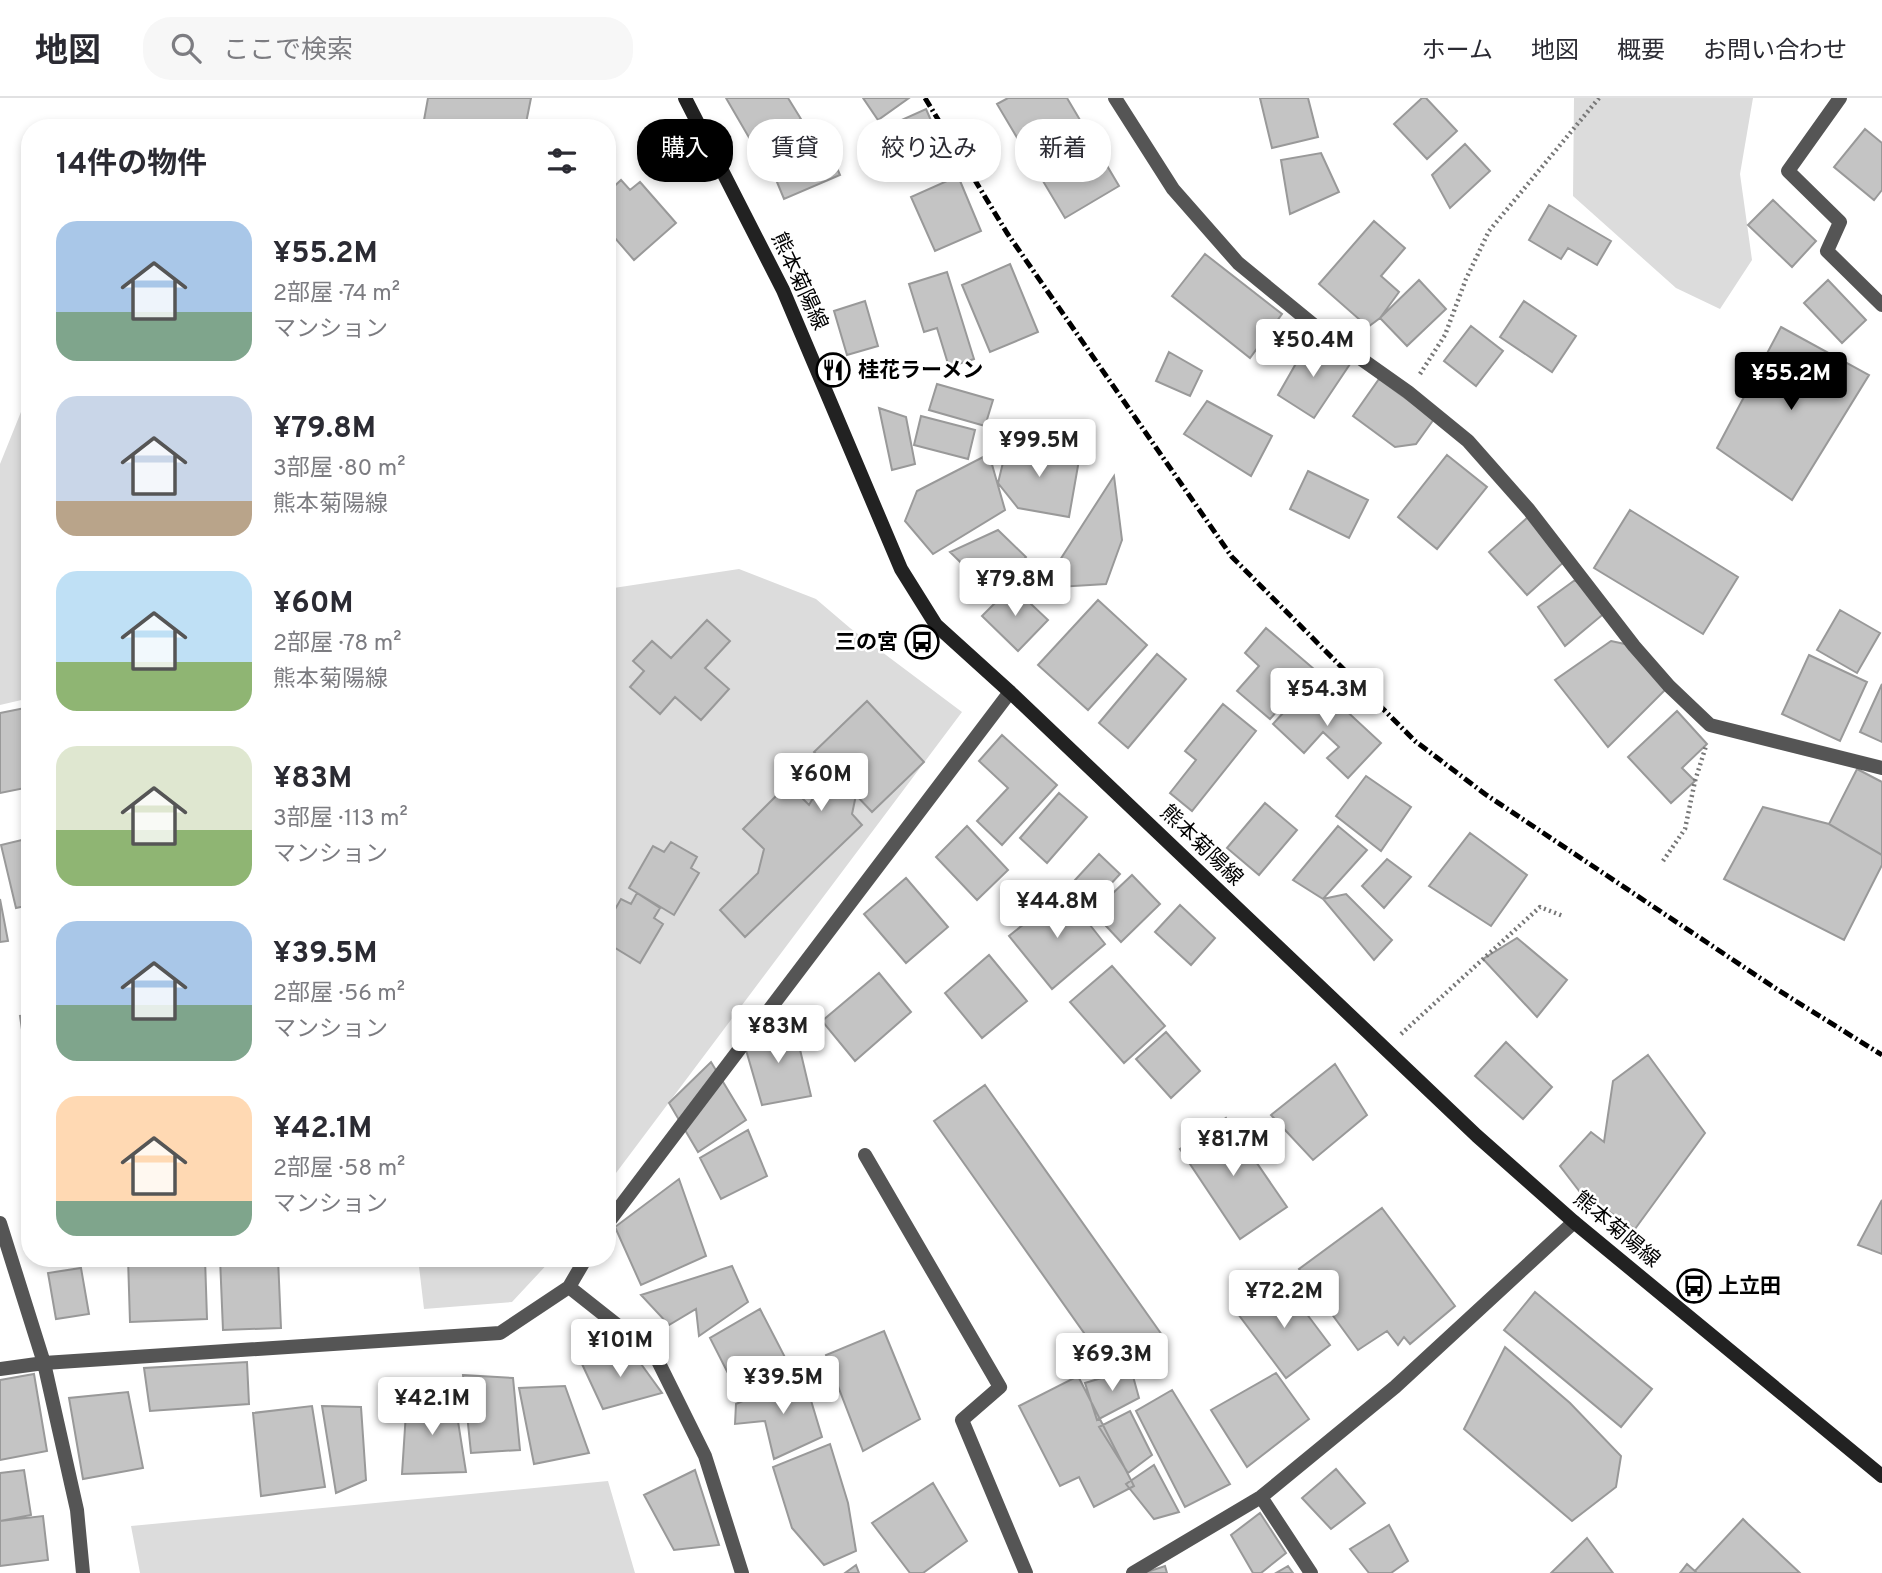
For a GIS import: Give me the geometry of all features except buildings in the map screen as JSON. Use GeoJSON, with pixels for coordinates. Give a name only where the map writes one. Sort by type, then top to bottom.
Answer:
{"type":"FeatureCollection","features":[{"type":"Feature","properties":{"kind":"main road","name":"熊本菊陽線"},"geometry":{"type":"LineString","coordinates":[[685,98],[783,290],[901,569],[936,625],[1010,692],[1477,1136],[1574,1222],[1882,1476]]}},
{"type":"Feature","properties":{"kind":"street"},"geometry":{"type":"LineString","coordinates":[[1115,98],[1173,189],[1238,263],[1316,327],[1408,392],[1476,451],[1530,510],[1668,686],[1710,725],[1882,768]]}},
{"type":"Feature","properties":{"kind":"street"},"geometry":{"type":"LineString","coordinates":[[1840,98],[1788,171],[1840,222],[1827,251],[1882,305]]}},
{"type":"Feature","properties":{"kind":"street"},"geometry":{"type":"LineString","coordinates":[[616,1212],[1010,692]]}},
{"type":"Feature","properties":{"kind":"street"},"geometry":{"type":"LineString","coordinates":[[865,1155],[1000,1387],[962,1420],[1026,1573]]}},
{"type":"Feature","properties":{"kind":"street"},"geometry":{"type":"LineString","coordinates":[[1133,1573],[1261,1497],[1395,1387],[1574,1222]]}},
{"type":"Feature","properties":{"kind":"street"},"geometry":{"type":"LineString","coordinates":[[0,1223],[44,1363],[77,1510],[83,1573]]}},
{"type":"Feature","properties":{"kind":"street"},"geometry":{"type":"LineString","coordinates":[[0,1369],[44,1363],[499,1333],[569,1287],[581,1267]]}},
{"type":"Feature","properties":{"kind":"street"},"geometry":{"type":"LineString","coordinates":[[569,1287],[655,1355],[705,1455],[743,1573]]}},
{"type":"Feature","properties":{"kind":"street"},"geometry":{"type":"LineString","coordinates":[[1261,1497],[1311,1573]]}},
{"type":"Feature","properties":{"kind":"path"},"geometry":{"type":"LineString","coordinates":[[1408,392],[1445,335],[1466,279],[1489,231],[1599,98]]}},
{"type":"Feature","properties":{"kind":"path"},"geometry":{"type":"LineString","coordinates":[[1663,861],[1685,829],[1710,725]]}},
{"type":"Feature","properties":{"kind":"path"},"geometry":{"type":"LineString","coordinates":[[1385,1048],[1540,907],[1563,916]]}},
{"type":"Feature","properties":{"kind":"shaded area"},"geometry":{"type":"Polygon","coordinates":[[[1574,98],[1753,98],[1740,174],[1752,260],[1720,309],[1676,288],[1573,196],[1574,98]]]}},
{"type":"Feature","properties":{"kind":"shaded area"},"geometry":{"type":"Polygon","coordinates":[[[21,412],[21,700],[0,705],[0,464],[21,412]]]}},
{"type":"Feature","properties":{"kind":"shaded area"},"geometry":{"type":"Polygon","coordinates":[[[739,569],[816,599],[850,628],[962,712],[616,1173],[616,588],[739,569]]]}},
{"type":"Feature","properties":{"kind":"shaded area"},"geometry":{"type":"Polygon","coordinates":[[[419,1267],[545,1267],[512,1302],[424,1309],[419,1267]]]}},
{"type":"Feature","properties":{"kind":"shaded area"},"geometry":{"type":"Polygon","coordinates":[[[608,1481],[635,1573],[140,1573],[131,1526],[608,1481]]]}},
{"type":"Feature","properties":{"kind":"railway"},"geometry":{"type":"LineString","coordinates":[[925,98],[1007,233],[1232,557],[1415,741],[1485,794],[1778,990],[1882,1055]]}},
{"type":"Feature","properties":{"kind":"place","name":"桂花ラーメン"},"geometry":{"type":"Point","coordinates":[833,370]}},
{"type":"Feature","properties":{"kind":"place","name":"三の宮"},"geometry":{"type":"Point","coordinates":[922,642]}},
{"type":"Feature","properties":{"kind":"place","name":"上立田"},"geometry":{"type":"Point","coordinates":[1694,1286]}}]}
